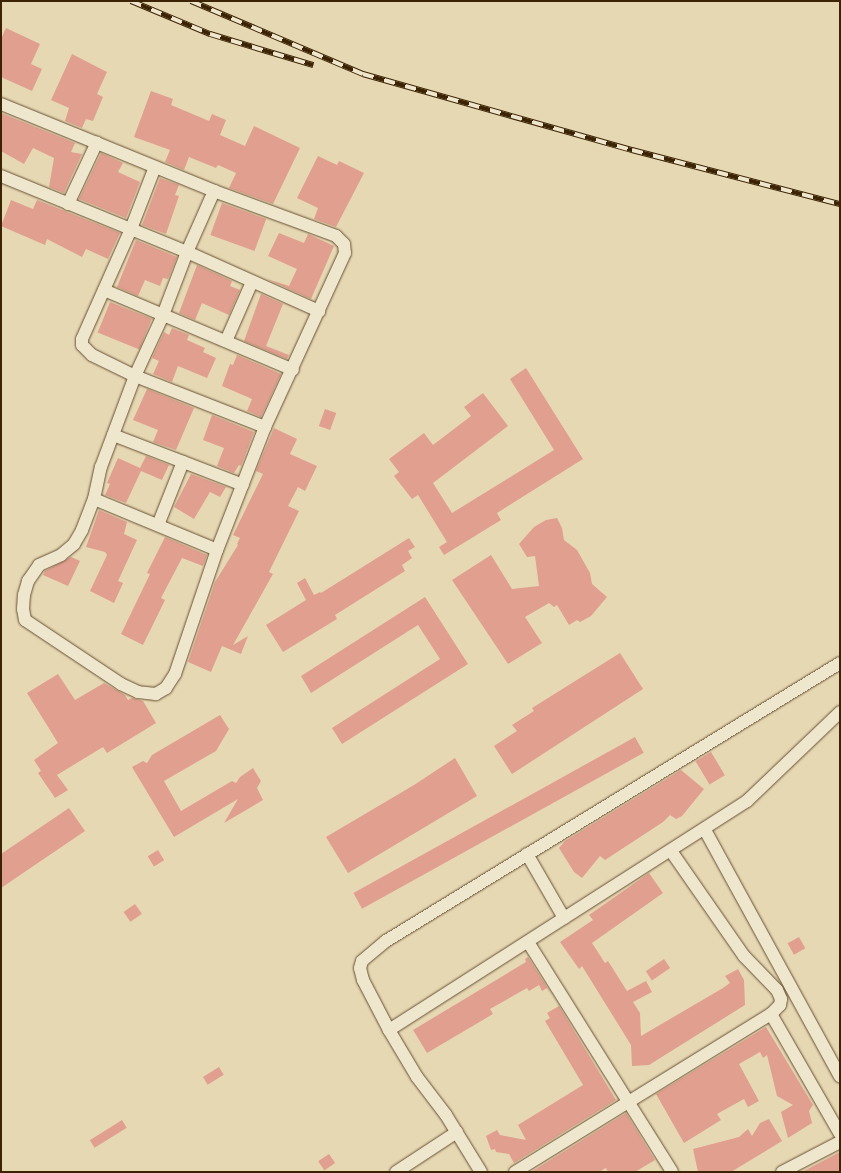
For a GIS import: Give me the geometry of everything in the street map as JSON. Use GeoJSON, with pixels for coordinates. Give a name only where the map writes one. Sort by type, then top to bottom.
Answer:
{"type":"FeatureCollection","features":[{"type":"Feature","properties":{"kind":"street"},"geometry":{"type":"LineString","coordinates":[[1,104],[214,191],[336,236],[344,244],[344,253],[319,311],[265,427],[217,550],[175,674],[166,688],[156,694],[138,692],[121,684],[25,620],[23,609],[28,581],[39,566],[61,555],[74,544],[94,499],[101,467],[135,376],[163,315],[187,252],[214,191]]}},
{"type":"Feature","properties":{"kind":"street"},"geometry":{"type":"LineString","coordinates":[[68,204],[97,142]]}},
{"type":"Feature","properties":{"kind":"street"},"geometry":{"type":"LineString","coordinates":[[155,167],[131,229],[82,339],[82,345],[92,355],[135,376],[265,427]]}},
{"type":"Feature","properties":{"kind":"street"},"geometry":{"type":"LineString","coordinates":[[1,176],[187,252],[319,311]]}},
{"type":"Feature","properties":{"kind":"street"},"geometry":{"type":"LineString","coordinates":[[226,342],[252,282]]}},
{"type":"Feature","properties":{"kind":"street"},"geometry":{"type":"LineString","coordinates":[[104,290],[293,370]]}},
{"type":"Feature","properties":{"kind":"street"},"geometry":{"type":"LineString","coordinates":[[113,435],[243,485]]}},
{"type":"Feature","properties":{"kind":"street"},"geometry":{"type":"LineString","coordinates":[[158,525],[183,462]]}},
{"type":"Feature","properties":{"kind":"street"},"geometry":{"type":"LineString","coordinates":[[94,499],[217,550]]}},
{"type":"Feature","properties":{"kind":"street"},"geometry":{"type":"LineString","coordinates":[[481,1172],[457,1132],[417,1077],[389,1030],[362,980],[360,968],[362,961],[369,953],[386,941],[714,742],[840,663]]}},
{"type":"Feature","properties":{"kind":"street"},"geometry":{"type":"LineString","coordinates":[[389,1030],[706,830],[747,801],[840,712]]}},
{"type":"Feature","properties":{"kind":"street"},"geometry":{"type":"LineString","coordinates":[[706,830],[840,1077]]}},
{"type":"Feature","properties":{"kind":"street"},"geometry":{"type":"LineString","coordinates":[[515,1172],[627,1101],[771,1014],[780,1005],[781,999],[777,990],[744,956],[671,851]]}},
{"type":"Feature","properties":{"kind":"street"},"geometry":{"type":"LineString","coordinates":[[527,854],[564,918]]}},
{"type":"Feature","properties":{"kind":"street"},"geometry":{"type":"LineString","coordinates":[[528,942],[672,1172]]}},
{"type":"Feature","properties":{"kind":"street"},"geometry":{"type":"LineString","coordinates":[[771,1014],[840,1134]]}},
{"type":"Feature","properties":{"kind":"street"},"geometry":{"type":"LineString","coordinates":[[396,1172],[457,1132]]}},
{"type":"Feature","properties":{"kind":"street"},"geometry":{"type":"LineString","coordinates":[[782,1172],[840,1142]]}},
{"type":"Feature","properties":{"kind":"building"},"geometry":{"type":"Polygon","coordinates":[[[6,28],[40,44],[31,64],[42,69],[32,91],[1,77],[1,39],[6,28]]]}},
{"type":"Feature","properties":{"kind":"building"},"geometry":{"type":"Polygon","coordinates":[[[72,54],[107,72],[97,94],[103,97],[93,121],[86,119],[82,128],[65,121],[69,108],[51,100],[72,54]]]}},
{"type":"Feature","properties":{"kind":"building"},"geometry":{"type":"Polygon","coordinates":[[[151,91],[173,99],[171,105],[209,121],[212,114],[226,120],[220,135],[245,146],[254,126],[300,148],[273,204],[229,188],[236,173],[218,165],[216,168],[189,157],[184,170],[165,162],[170,150],[134,137],[151,91]]]}},
{"type":"Feature","properties":{"kind":"building"},"geometry":{"type":"Polygon","coordinates":[[[1,113],[75,143],[71,152],[82,154],[64,193],[49,187],[54,158],[33,148],[24,164],[1,151],[1,113]]]}},
{"type":"Feature","properties":{"kind":"building"},"geometry":{"type":"Polygon","coordinates":[[[101,153],[123,163],[118,172],[140,182],[126,218],[79,199],[101,153]]]}},
{"type":"Feature","properties":{"kind":"building"},"geometry":{"type":"Polygon","coordinates":[[[318,156],[337,165],[339,161],[364,173],[336,227],[314,219],[318,208],[297,198],[318,156]]]}},
{"type":"Feature","properties":{"kind":"building"},"geometry":{"type":"Polygon","coordinates":[[[160,178],[179,185],[175,195],[179,196],[166,234],[142,225],[160,178]]]}},
{"type":"Feature","properties":{"kind":"building"},"geometry":{"type":"Polygon","coordinates":[[[11,200],[33,209],[37,200],[120,233],[108,259],[86,249],[82,257],[47,239],[45,245],[1,226],[11,200]]]}},
{"type":"Feature","properties":{"kind":"building"},"geometry":{"type":"Polygon","coordinates":[[[222,203],[266,219],[255,251],[210,235],[222,203]]]}},
{"type":"Feature","properties":{"kind":"building"},"geometry":{"type":"Polygon","coordinates":[[[279,233],[304,243],[308,234],[334,246],[311,299],[267,279],[289,286],[297,269],[268,256],[279,233]]]}},
{"type":"Feature","properties":{"kind":"building"},"geometry":{"type":"Polygon","coordinates":[[[136,240],[177,257],[168,279],[163,278],[160,286],[145,280],[138,296],[117,287],[136,240]]]}},
{"type":"Feature","properties":{"kind":"building"},"geometry":{"type":"Polygon","coordinates":[[[197,265],[232,281],[230,286],[240,290],[229,315],[202,303],[195,320],[179,313],[197,265]]]}},
{"type":"Feature","properties":{"kind":"building"},"geometry":{"type":"Polygon","coordinates":[[[261,294],[283,304],[266,346],[289,355],[287,359],[244,341],[261,294]]]}},
{"type":"Feature","properties":{"kind":"building"},"geometry":{"type":"Polygon","coordinates":[[[110,302],[152,319],[139,349],[98,333],[110,302]]]}},
{"type":"Feature","properties":{"kind":"building"},"geometry":{"type":"Polygon","coordinates":[[[172,328],[189,335],[187,340],[205,348],[203,352],[216,358],[207,378],[178,366],[172,382],[153,374],[159,361],[152,358],[164,332],[169,335],[172,328]]]}},
{"type":"Feature","properties":{"kind":"building"},"geometry":{"type":"Polygon","coordinates":[[[237,355],[281,374],[261,417],[247,411],[252,399],[222,386],[230,364],[233,365],[237,355]]]}},
{"type":"Feature","properties":{"kind":"building"},"geometry":{"type":"Polygon","coordinates":[[[526,368],[583,459],[497,513],[501,520],[444,555],[439,547],[447,542],[418,495],[412,499],[394,476],[399,472],[389,459],[424,433],[433,445],[471,416],[464,407],[483,393],[508,426],[433,483],[452,513],[554,450],[510,379],[526,368]]]}},
{"type":"Feature","properties":{"kind":"building"},"geometry":{"type":"Polygon","coordinates":[[[147,389],[194,408],[176,450],[153,442],[158,430],[133,420],[147,389]]]}},
{"type":"Feature","properties":{"kind":"building"},"geometry":{"type":"Polygon","coordinates":[[[325,409],[336,413],[330,430],[319,426],[325,409]]]}},
{"type":"Feature","properties":{"kind":"building"},"geometry":{"type":"Polygon","coordinates":[[[212,415],[254,432],[241,466],[239,465],[234,473],[217,466],[224,448],[203,440],[212,415]]]}},
{"type":"Feature","properties":{"kind":"building"},"geometry":{"type":"Polygon","coordinates":[[[274,428],[297,439],[290,454],[317,466],[305,491],[298,487],[288,506],[299,511],[269,572],[273,574],[233,645],[248,636],[241,654],[222,646],[211,672],[188,662],[215,582],[238,545],[240,538],[233,535],[263,474],[256,471],[274,428]]]}},
{"type":"Feature","properties":{"kind":"building"},"geometry":{"type":"Polygon","coordinates":[[[146,456],[169,465],[162,480],[141,471],[126,503],[105,495],[110,484],[107,483],[118,458],[140,468],[146,456]]]}},
{"type":"Feature","properties":{"kind":"building"},"geometry":{"type":"Polygon","coordinates":[[[191,474],[226,487],[220,497],[210,492],[194,519],[174,507],[191,474]]]}},
{"type":"Feature","properties":{"kind":"building"},"geometry":{"type":"Polygon","coordinates":[[[99,510],[127,522],[124,534],[137,540],[118,581],[123,583],[114,603],[90,591],[107,555],[105,552],[86,547],[99,510]]]}},
{"type":"Feature","properties":{"kind":"building"},"geometry":{"type":"Polygon","coordinates":[[[557,518],[562,528],[564,540],[577,550],[590,573],[592,584],[607,597],[591,616],[580,622],[577,620],[569,625],[557,605],[554,607],[549,603],[525,617],[542,643],[508,664],[452,580],[491,555],[512,589],[539,586],[535,556],[527,557],[519,544],[534,527],[546,520],[557,518]]]}},
{"type":"Feature","properties":{"kind":"building"},"geometry":{"type":"Polygon","coordinates":[[[165,537],[207,555],[203,566],[182,558],[161,598],[165,600],[143,645],[121,634],[150,574],[147,573],[165,537]]]}},
{"type":"Feature","properties":{"kind":"building"},"geometry":{"type":"Polygon","coordinates":[[[409,538],[415,547],[408,551],[412,558],[402,565],[405,571],[335,615],[337,619],[283,652],[266,625],[306,600],[297,583],[305,578],[314,595],[321,593],[409,538]]]}},
{"type":"Feature","properties":{"kind":"building"},"geometry":{"type":"Polygon","coordinates":[[[71,557],[80,561],[68,586],[43,575],[45,571],[71,557]]]}},
{"type":"Feature","properties":{"kind":"building"},"geometry":{"type":"Polygon","coordinates":[[[425,597],[468,664],[342,744],[332,728],[440,659],[418,625],[311,693],[301,676],[425,597]]]}},
{"type":"Feature","properties":{"kind":"building"},"geometry":{"type":"Polygon","coordinates":[[[620,653],[643,689],[512,774],[494,746],[517,731],[512,725],[534,711],[532,708],[620,653]]]}},
{"type":"Feature","properties":{"kind":"building"},"geometry":{"type":"Polygon","coordinates":[[[58,674],[75,700],[104,683],[125,695],[128,700],[132,698],[143,701],[156,723],[107,753],[103,747],[57,775],[68,790],[55,798],[38,773],[41,771],[34,760],[58,743],[27,693],[58,674]]]}},
{"type":"Feature","properties":{"kind":"building"},"geometry":{"type":"Polygon","coordinates":[[[220,715],[229,729],[216,751],[164,781],[181,811],[232,781],[236,783],[240,777],[253,768],[261,781],[257,788],[263,800],[224,823],[238,799],[174,837],[132,767],[143,761],[147,763],[152,755],[220,715]]]}},
{"type":"Feature","properties":{"kind":"building"},"geometry":{"type":"Polygon","coordinates":[[[635,737],[644,753],[362,909],[353,893],[635,737]]]}},
{"type":"Feature","properties":{"kind":"building"},"geometry":{"type":"Polygon","coordinates":[[[711,752],[725,775],[709,784],[696,761],[711,752]]]}},
{"type":"Feature","properties":{"kind":"building"},"geometry":{"type":"Polygon","coordinates":[[[455,758],[477,796],[348,873],[326,837],[414,785],[455,758]]]}},
{"type":"Feature","properties":{"kind":"building"},"geometry":{"type":"Polygon","coordinates":[[[681,770],[704,789],[682,816],[676,819],[670,815],[663,822],[605,860],[600,856],[582,878],[574,872],[559,848],[565,841],[681,770]]]}},
{"type":"Feature","properties":{"kind":"building"},"geometry":{"type":"Polygon","coordinates":[[[69,808],[85,831],[1,888],[1,854],[69,808]]]}},
{"type":"Feature","properties":{"kind":"building"},"geometry":{"type":"Polygon","coordinates":[[[158,850],[164,860],[154,866],[148,856],[158,850]]]}},
{"type":"Feature","properties":{"kind":"building"},"geometry":{"type":"Polygon","coordinates":[[[649,873],[663,893],[592,943],[605,963],[608,961],[627,991],[646,981],[652,992],[633,1002],[640,1013],[641,1036],[723,988],[730,983],[725,976],[738,969],[744,980],[745,1005],[649,1065],[632,1066],[631,1045],[582,966],[579,969],[560,942],[593,920],[589,915],[649,873]]]}},
{"type":"Feature","properties":{"kind":"building"},"geometry":{"type":"Polygon","coordinates":[[[135,904],[142,914],[130,922],[124,912],[135,904]]]}},
{"type":"Feature","properties":{"kind":"building"},"geometry":{"type":"Polygon","coordinates":[[[799,937],[805,948],[794,955],[788,943],[799,937]]]}},
{"type":"Feature","properties":{"kind":"building"},"geometry":{"type":"Polygon","coordinates":[[[528,957],[552,995],[547,988],[542,991],[539,985],[529,991],[527,988],[490,1009],[493,1014],[427,1053],[413,1030],[526,962],[525,959],[528,957]]]}},
{"type":"Feature","properties":{"kind":"building"},"geometry":{"type":"Polygon","coordinates":[[[664,959],[670,968],[652,980],[646,971],[664,959]]]}},
{"type":"Feature","properties":{"kind":"building"},"geometry":{"type":"Polygon","coordinates":[[[559,1006],[616,1100],[514,1163],[509,1154],[496,1152],[495,1149],[491,1150],[486,1136],[497,1130],[500,1135],[526,1140],[518,1125],[583,1085],[545,1021],[550,1018],[547,1013],[559,1006]]]}},
{"type":"Feature","properties":{"kind":"building"},"geometry":{"type":"Polygon","coordinates":[[[766,1027],[813,1105],[809,1111],[812,1123],[788,1138],[781,1112],[793,1105],[777,1096],[767,1055],[763,1058],[760,1052],[739,1064],[759,1101],[748,1107],[744,1099],[717,1114],[721,1120],[684,1143],[656,1094],[766,1027]]]}},
{"type":"Feature","properties":{"kind":"building"},"geometry":{"type":"Polygon","coordinates":[[[219,1067],[224,1075],[208,1085],[203,1077],[219,1067]]]}},
{"type":"Feature","properties":{"kind":"building"},"geometry":{"type":"Polygon","coordinates":[[[626,1113],[655,1160],[635,1172],[608,1172],[606,1168],[599,1172],[531,1172],[626,1113]]]}},
{"type":"Feature","properties":{"kind":"building"},"geometry":{"type":"Polygon","coordinates":[[[769,1119],[782,1141],[731,1172],[698,1172],[693,1149],[739,1137],[748,1129],[752,1136],[760,1123],[769,1119]]]}},
{"type":"Feature","properties":{"kind":"building"},"geometry":{"type":"Polygon","coordinates":[[[122,1120],[127,1128],[95,1148],[90,1140],[122,1120]]]}},
{"type":"Feature","properties":{"kind":"building"},"geometry":{"type":"Polygon","coordinates":[[[840,1152],[840,1172],[802,1172],[840,1152]]]}},
{"type":"Feature","properties":{"kind":"building"},"geometry":{"type":"Polygon","coordinates":[[[329,1154],[335,1163],[324,1170],[318,1161],[329,1154]]]}},
{"type":"Feature","properties":{"kind":"railway"},"geometry":{"type":"LineString","coordinates":[[131,1],[210,34],[313,65]]}},
{"type":"Feature","properties":{"kind":"railway"},"geometry":{"type":"LineString","coordinates":[[191,1],[363,74],[632,150],[840,204]]}}]}
